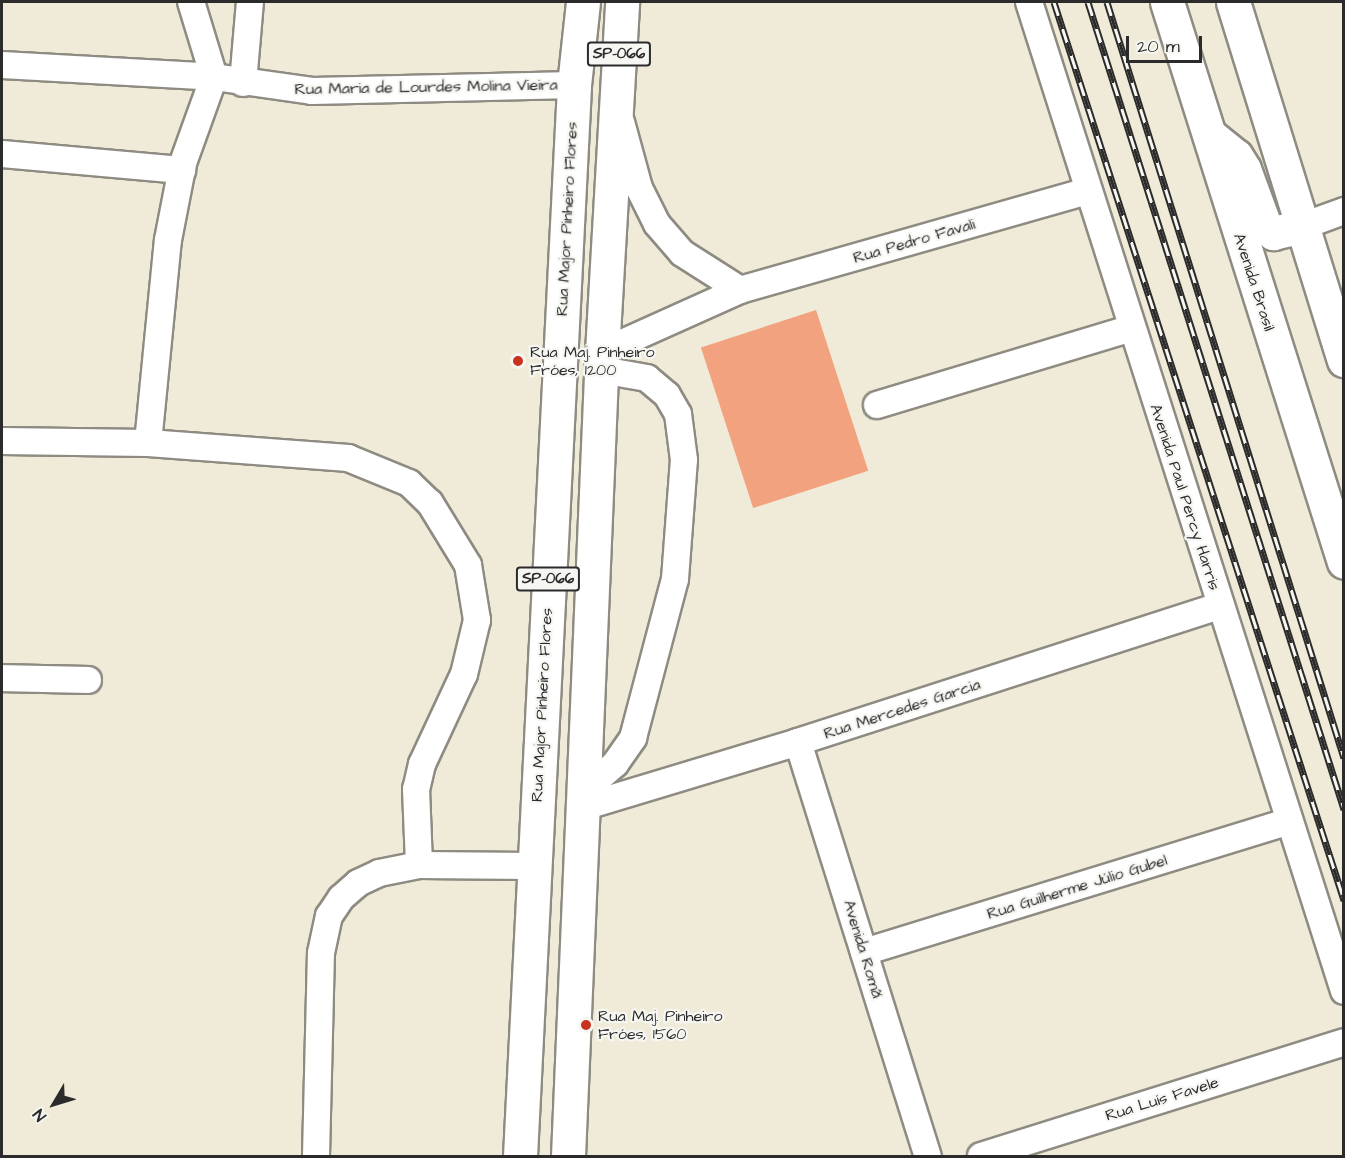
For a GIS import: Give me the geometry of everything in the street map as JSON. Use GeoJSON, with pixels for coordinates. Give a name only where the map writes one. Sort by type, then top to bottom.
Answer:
{"type":"FeatureCollection","features":[{"type":"Feature","properties":{"kind":"main road","name":"Rua Major Pinheiro Flores"},"geometry":{"type":"LineString","coordinates":[[520,1156],[574,85],[583,2]]}},
{"type":"Feature","properties":{"kind":"main road","name":"SP-066"},"geometry":{"type":"LineString","coordinates":[[568,1156],[602,361],[622,2]]}},
{"type":"Feature","properties":{"kind":"main road","name":"Avenida Brasil"},"geometry":{"type":"LineString","coordinates":[[1167,2],[1344,562]]}},
{"type":"Feature","properties":{"kind":"main road"},"geometry":{"type":"LineString","coordinates":[[1233,2],[1344,360]]}},
{"type":"Feature","properties":{"kind":"main road"},"geometry":{"type":"LineString","coordinates":[[1210,135],[1236,156],[1244,169],[1265,226],[1273,233],[1303,226]]}},
{"type":"Feature","properties":{"kind":"street"},"geometry":{"type":"LineString","coordinates":[[148,443],[168,240],[182,170],[214,77],[191,2]]}},
{"type":"Feature","properties":{"kind":"street"},"geometry":{"type":"LineString","coordinates":[[243,83],[250,2]]}},
{"type":"Feature","properties":{"kind":"street","name":"Avenida Paul Percy Harris"},"geometry":{"type":"LineString","coordinates":[[1029,2],[1344,991]]}},
{"type":"Feature","properties":{"kind":"street","name":"Rua Maria de Lourdes Molina Vieira"},"geometry":{"type":"LineString","coordinates":[[2,65],[214,77],[243,83],[334,91],[574,85]]}},
{"type":"Feature","properties":{"kind":"street"},"geometry":{"type":"LineString","coordinates":[[616,107],[639,188],[657,224],[682,253],[740,290]]}},
{"type":"Feature","properties":{"kind":"street"},"geometry":{"type":"LineString","coordinates":[[2,154],[182,170]]}},
{"type":"Feature","properties":{"kind":"street","name":"Rua Pedro Favali"},"geometry":{"type":"LineString","coordinates":[[602,361],[740,290],[1088,191]]}},
{"type":"Feature","properties":{"kind":"street"},"geometry":{"type":"LineString","coordinates":[[1303,226],[1344,211]]}},
{"type":"Feature","properties":{"kind":"street"},"geometry":{"type":"LineString","coordinates":[[877,405],[1132,328]]}},
{"type":"Feature","properties":{"kind":"street"},"geometry":{"type":"LineString","coordinates":[[584,799],[615,764],[633,738],[675,579],[684,460],[678,414],[667,395],[647,378],[602,361]]}},
{"type":"Feature","properties":{"kind":"street"},"geometry":{"type":"LineString","coordinates":[[2,441],[148,443],[348,458],[409,483],[448,528],[468,565],[477,620],[464,674],[420,772],[416,819],[419,865]]}},
{"type":"Feature","properties":{"kind":"street","name":"Rua Mercedes Garcia"},"geometry":{"type":"LineString","coordinates":[[584,799],[798,742],[1220,606]]}},
{"type":"Feature","properties":{"kind":"street"},"geometry":{"type":"LineString","coordinates":[[2,678],[88,680]]}},
{"type":"Feature","properties":{"kind":"street","name":"Avenida Romã"},"geometry":{"type":"LineString","coordinates":[[798,742],[928,1156]]}},
{"type":"Feature","properties":{"kind":"street","name":"Rua Guilherme Júlio Gubel"},"geometry":{"type":"LineString","coordinates":[[864,952],[1289,821]]}},
{"type":"Feature","properties":{"kind":"street"},"geometry":{"type":"LineString","coordinates":[[316,1156],[321,953],[329,916],[358,882],[379,873],[419,865],[534,866]]}},
{"type":"Feature","properties":{"kind":"street","name":"Rua Luís Favele"},"geometry":{"type":"LineString","coordinates":[[981,1156],[1344,1042]]}},
{"type":"Feature","properties":{"kind":"building"},"geometry":{"type":"Polygon","coordinates":[[[816,310],[868,471],[753,508],[701,347],[816,310]]]}},
{"type":"Feature","properties":{"kind":"railway"},"geometry":{"type":"LineString","coordinates":[[1054,2],[1344,900]]}},
{"type":"Feature","properties":{"kind":"railway"},"geometry":{"type":"LineString","coordinates":[[1088,2],[1344,809]]}},
{"type":"Feature","properties":{"kind":"railway"},"geometry":{"type":"LineString","coordinates":[[1107,2],[1344,758]]}},
{"type":"Feature","properties":{"kind":"place","name":"Rua Maj. Pinheiro Fróes, 1200"},"geometry":{"type":"Point","coordinates":[518,361]}},
{"type":"Feature","properties":{"kind":"place","name":"Rua Maj. Pinheiro Fróes, 1560"},"geometry":{"type":"Point","coordinates":[586,1025]}}]}
